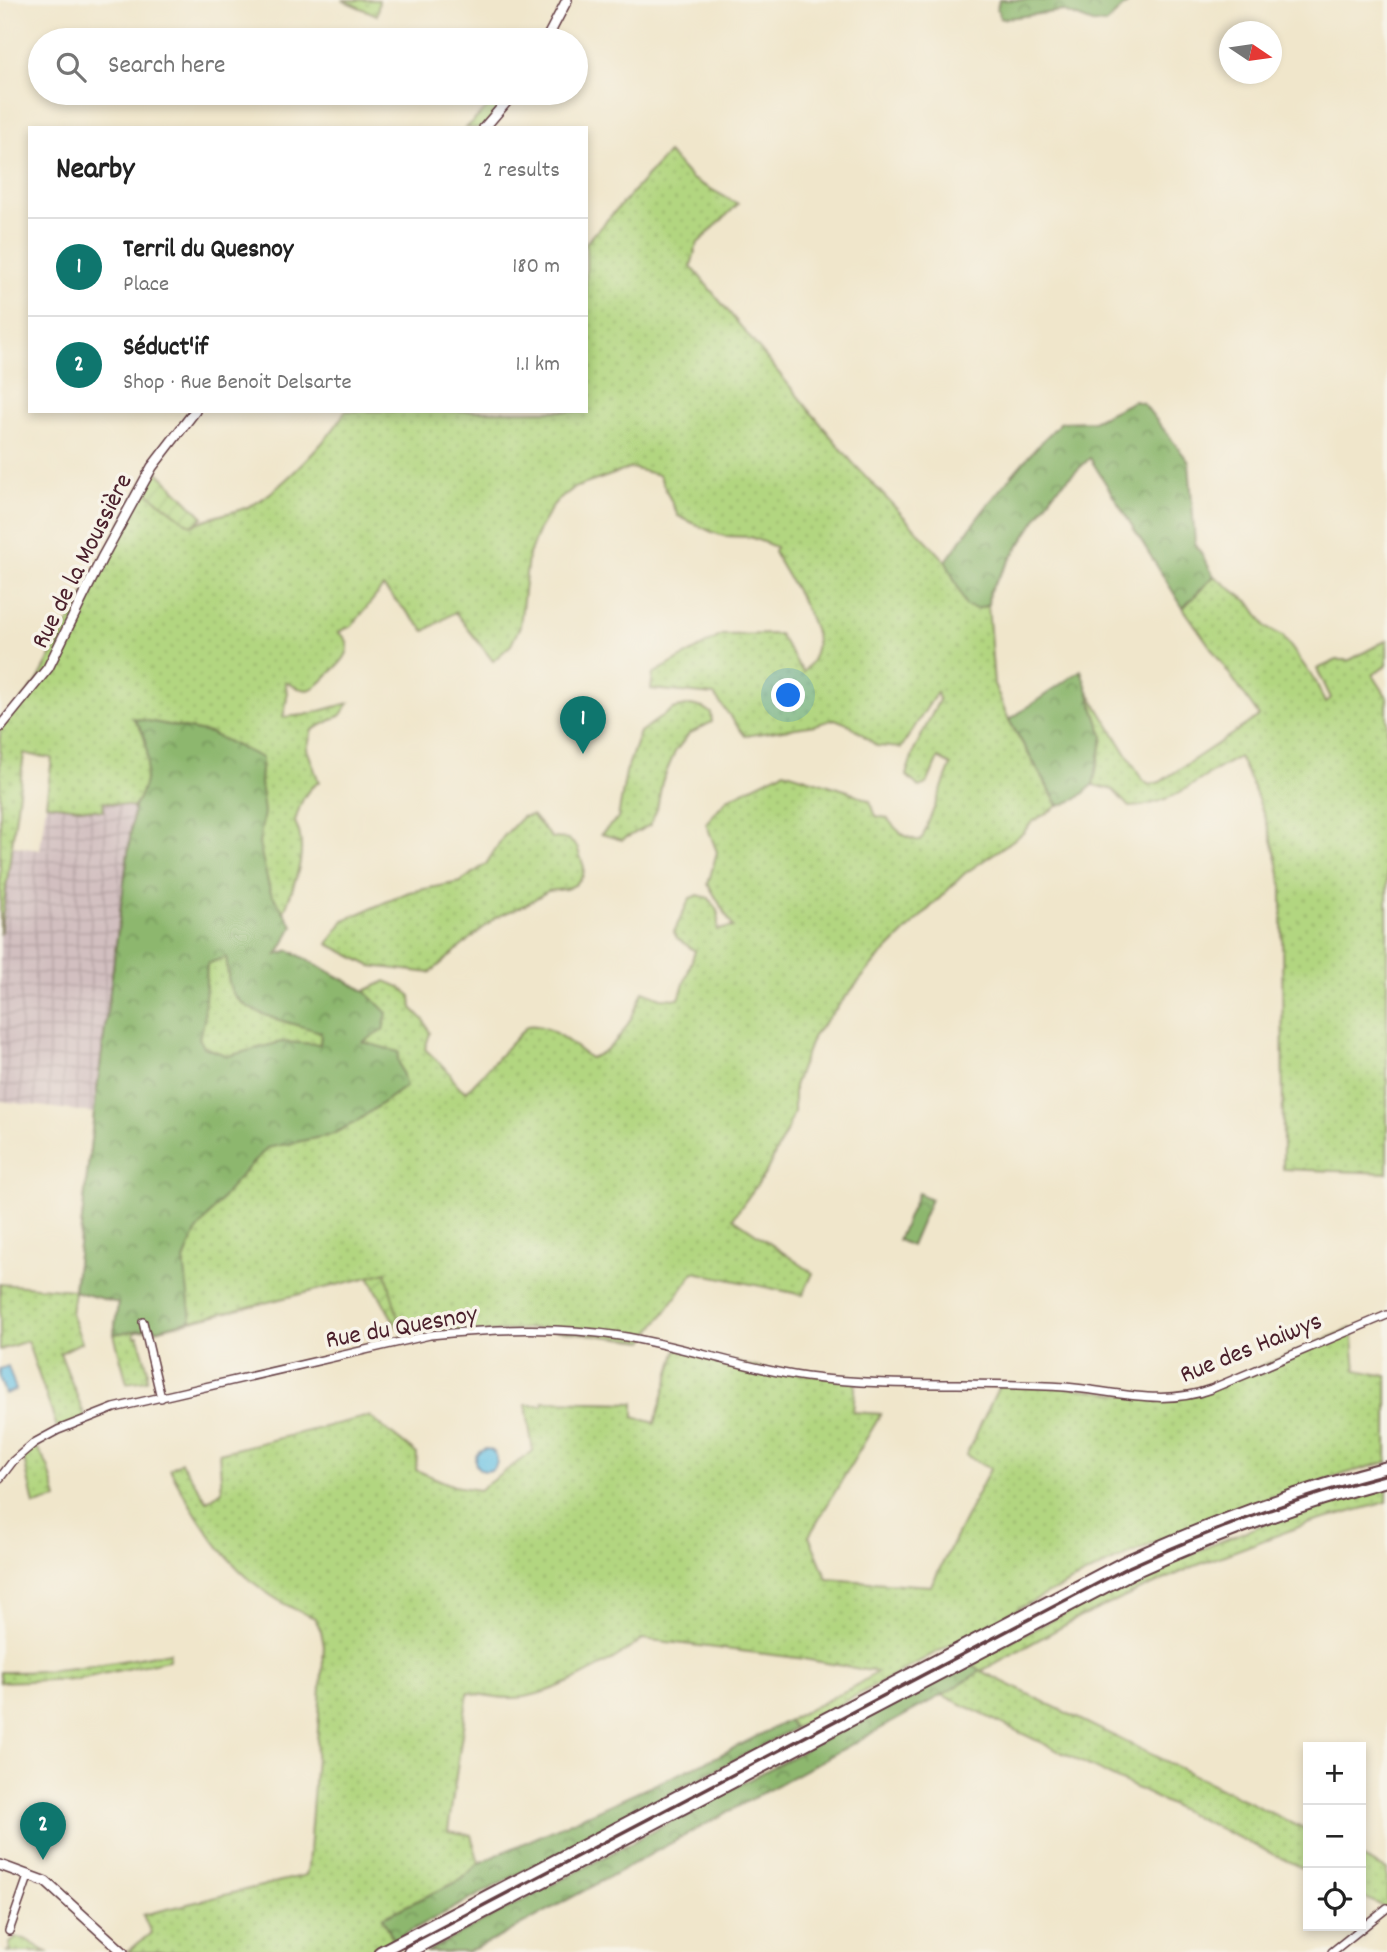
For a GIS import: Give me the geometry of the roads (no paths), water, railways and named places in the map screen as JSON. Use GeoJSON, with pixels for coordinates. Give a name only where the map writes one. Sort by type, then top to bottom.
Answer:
{"type":"FeatureCollection","features":[{"type":"Feature","properties":{"kind":"highway"},"geometry":{"type":"LineString","coordinates":[[380,1952],[1126,1561],[1245,1511],[1343,1478],[1387,1467]]}},
{"type":"Feature","properties":{"kind":"highway"},"geometry":{"type":"LineString","coordinates":[[410,1952],[1130,1574],[1248,1524],[1349,1490],[1387,1481]]}},
{"type":"Feature","properties":{"kind":"street"},"geometry":{"type":"LineString","coordinates":[[552,28],[566,0]]}},
{"type":"Feature","properties":{"kind":"street"},"geometry":{"type":"LineString","coordinates":[[486,126],[504,105]]}},
{"type":"Feature","properties":{"kind":"street","name":"Rue de la Moussière"},"geometry":{"type":"LineString","coordinates":[[0,727],[48,668],[102,558],[152,467],[193,413]]}},
{"type":"Feature","properties":{"kind":"street","name":"Rue des Haiwys"},"geometry":{"type":"LineString","coordinates":[[999,1386],[1067,1387],[1165,1399],[1186,1397],[1387,1315]]}},
{"type":"Feature","properties":{"kind":"street"},"geometry":{"type":"LineString","coordinates":[[144,1322],[161,1398]]}},
{"type":"Feature","properties":{"kind":"street","name":"Rue du Quesnoy"},"geometry":{"type":"LineString","coordinates":[[0,1478],[27,1449],[55,1432],[114,1408],[430,1335],[482,1330],[534,1328],[620,1336],[756,1368],[809,1377],[999,1386]]}},
{"type":"Feature","properties":{"kind":"street"},"geometry":{"type":"LineString","coordinates":[[0,1865],[46,1882],[123,1952]]}},
{"type":"Feature","properties":{"kind":"street"},"geometry":{"type":"LineString","coordinates":[[9,1931],[29,1874]]}},
{"type":"Feature","properties":{"kind":"street"},"geometry":{"type":"LineString","coordinates":[[1332,1952],[1387,1908]]}},
{"type":"Feature","properties":{"kind":"water"},"geometry":{"type":"Polygon","coordinates":[[[8,1366],[16,1390],[5,1394],[0,1369],[8,1366]]]}},
{"type":"Feature","properties":{"kind":"water"},"geometry":{"type":"Polygon","coordinates":[[[486,1449],[494,1452],[497,1460],[494,1468],[486,1471],[478,1468],[475,1460],[478,1452],[486,1449]]]}},
{"type":"Feature","properties":{"kind":"place","name":"Terril du Quesnoy"},"geometry":{"type":"Point","coordinates":[583,754]}},
{"type":"Feature","properties":{"kind":"place","name":"Séduct'if"},"geometry":{"type":"Point","coordinates":[43,1860]}}]}
